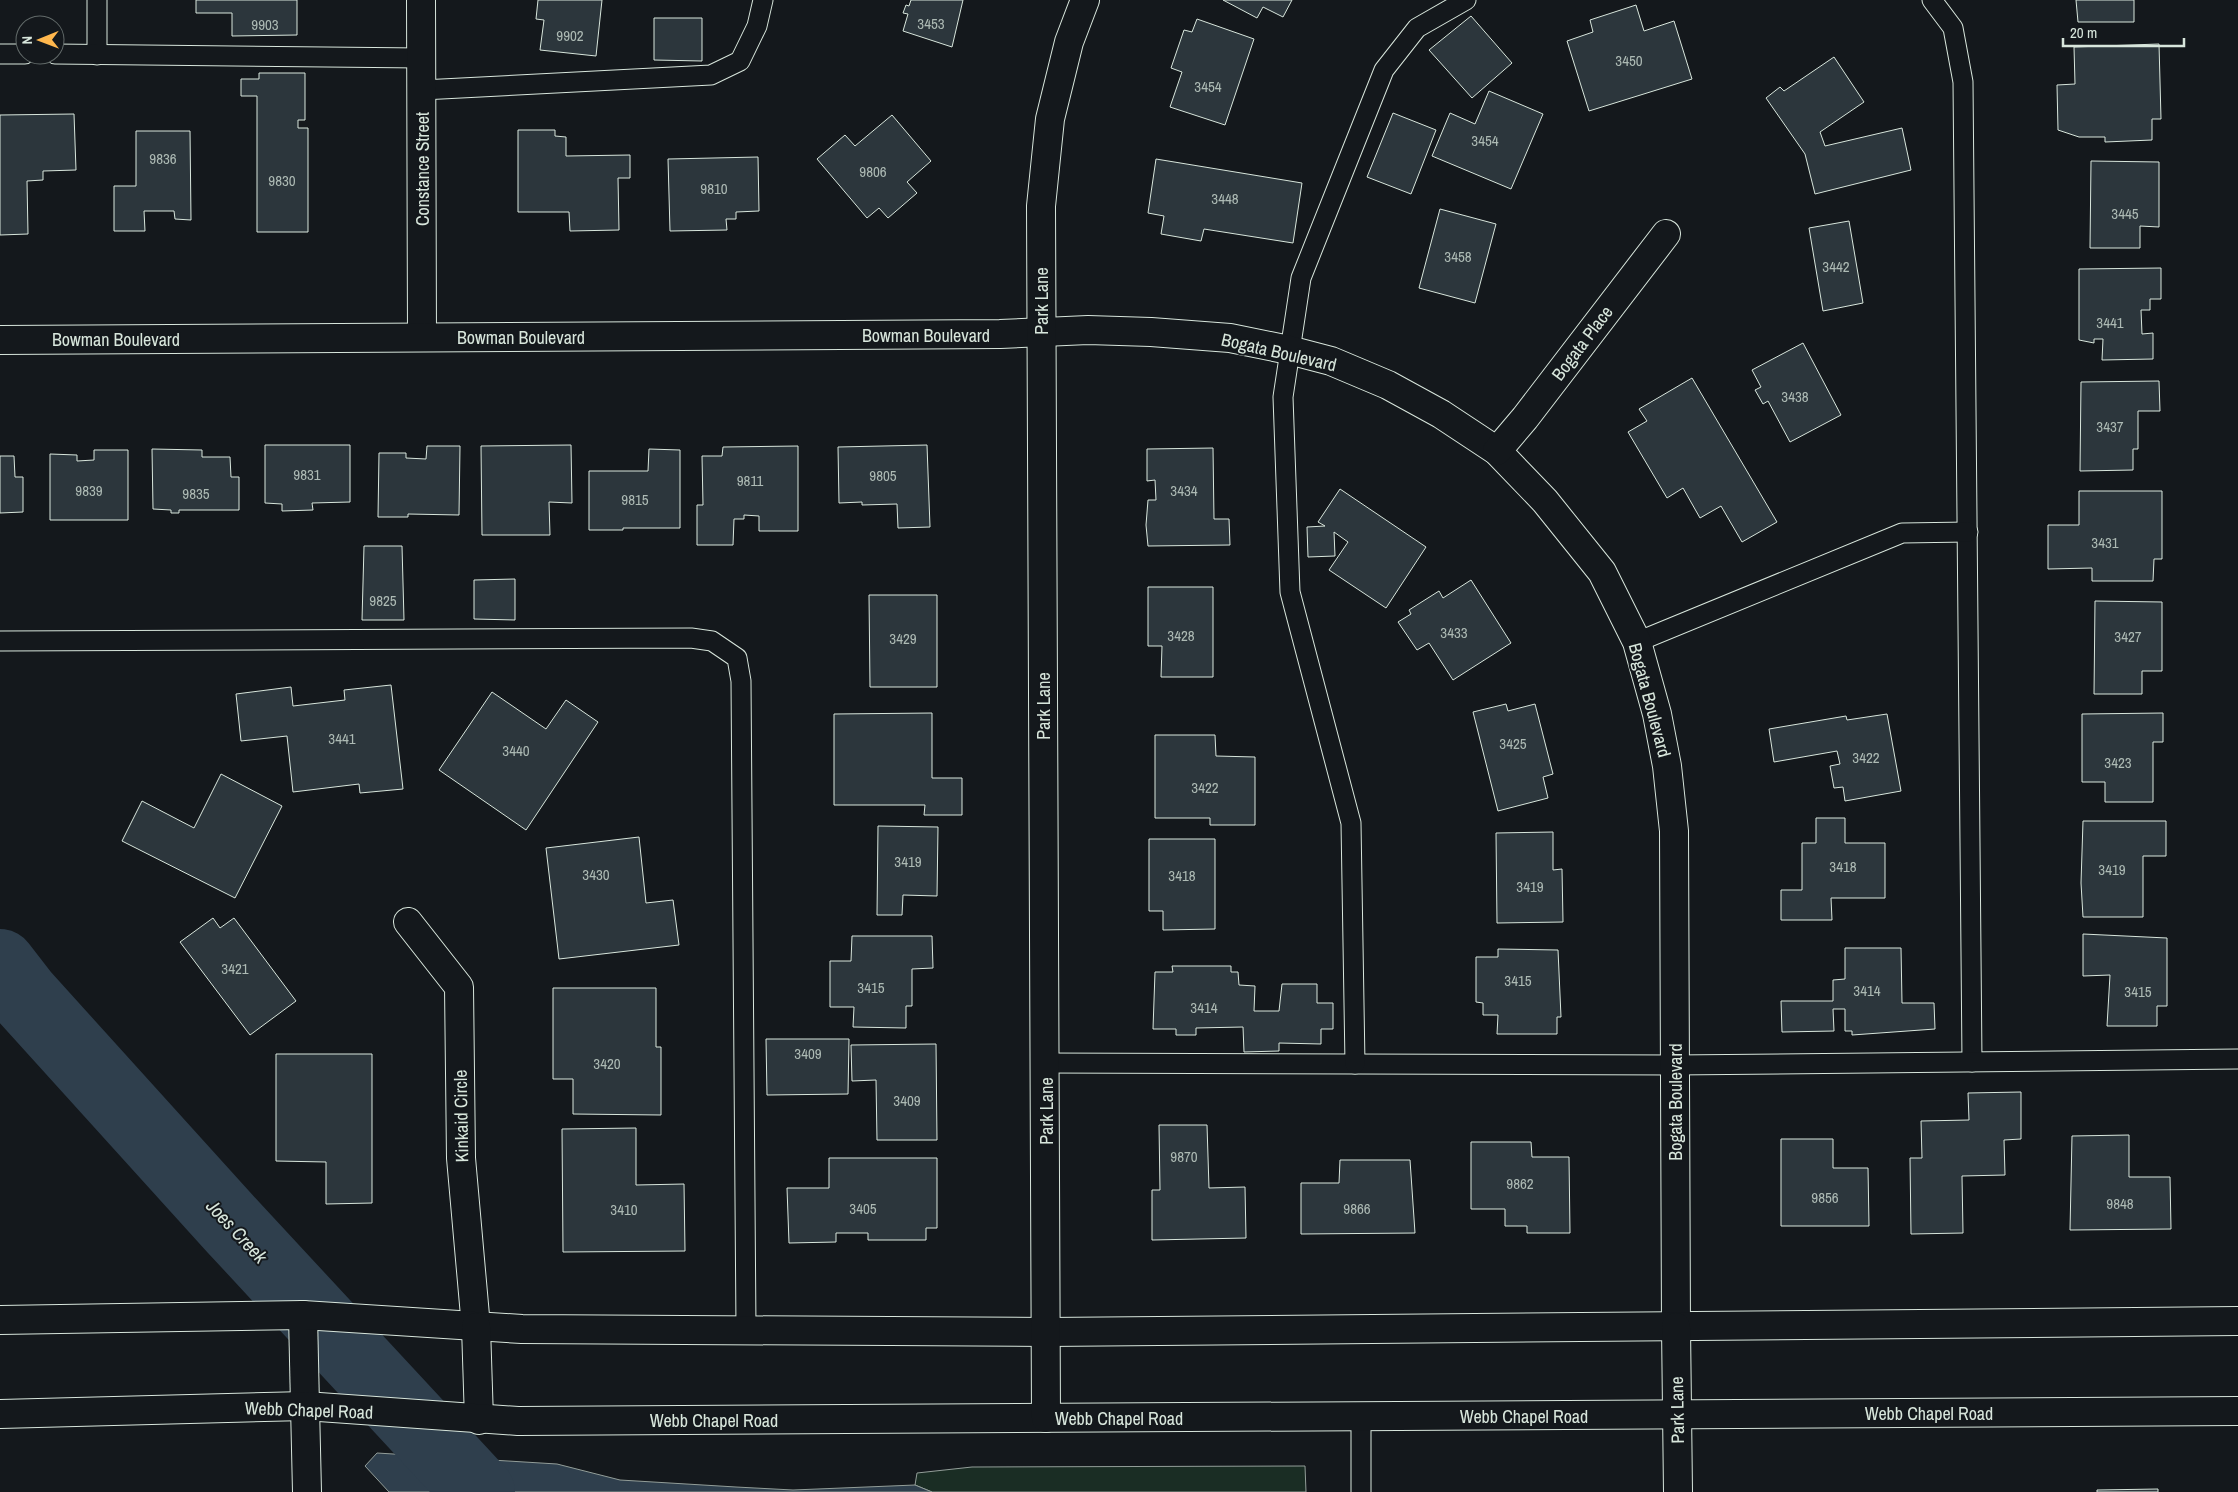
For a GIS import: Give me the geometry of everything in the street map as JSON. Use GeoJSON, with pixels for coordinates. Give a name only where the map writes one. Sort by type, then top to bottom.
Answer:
{"type":"FeatureCollection","features":[{"type":"Feature","properties":{"kind":"street","name":"Constance Street"},"geometry":{"type":"LineString","coordinates":[[421,0],[422,338]]}},
{"type":"Feature","properties":{"kind":"street","name":"Park Lane"},"geometry":{"type":"LineString","coordinates":[[1046,1418],[1041,206],[1050,119],[1069,42],[1085,0]]}},
{"type":"Feature","properties":{"kind":"street","name":"Bogata Place"},"geometry":{"type":"LineString","coordinates":[[1497,451],[1525,418],[1666,234]]}},
{"type":"Feature","properties":{"kind":"street","name":"Bowman Boulevard"},"geometry":{"type":"LineString","coordinates":[[0,340],[990,334],[1041,331]]}},
{"type":"Feature","properties":{"kind":"street","name":"Bogata Boulevard"},"geometry":{"type":"LineString","coordinates":[[1041,331],[1142,332],[1230,338],[1331,361],[1388,385],[1441,414],[1497,451],[1545,501],[1602,572],[1637,642],[1657,714],[1664,749],[1674,831],[1676,1327]]}},
{"type":"Feature","properties":{"kind":"street","name":"Kinkaid Circle"},"geometry":{"type":"LineString","coordinates":[[408,922],[458,987],[461,1158],[476,1327],[479,1420]]}},
{"type":"Feature","properties":{"kind":"street"},"geometry":{"type":"LineString","coordinates":[[303,1315],[306,1492]]}},
{"type":"Feature","properties":{"kind":"street"},"geometry":{"type":"LineString","coordinates":[[0,1320],[303,1315],[522,1329],[1047,1332],[2238,1321]]}},
{"type":"Feature","properties":{"kind":"street","name":"Park Lane"},"geometry":{"type":"LineString","coordinates":[[1676,1327],[1678,1492]]}},
{"type":"Feature","properties":{"kind":"street","name":"Webb Chapel Road"},"geometry":{"type":"LineString","coordinates":[[0,1414],[305,1406],[479,1420],[518,1421],[2238,1411]]}},
{"type":"Feature","properties":{"kind":"lane"},"geometry":{"type":"LineString","coordinates":[[97,0],[97,55]]}},
{"type":"Feature","properties":{"kind":"lane"},"geometry":{"type":"LineString","coordinates":[[422,90],[711,75],[740,61],[757,26],[763,0]]}},
{"type":"Feature","properties":{"kind":"lane"},"geometry":{"type":"LineString","coordinates":[[1355,1064],[1351,823],[1290,592],[1283,397],[1302,278],[1384,70],[1417,28],[1466,0]]}},
{"type":"Feature","properties":{"kind":"lane"},"geometry":{"type":"LineString","coordinates":[[1932,0],[1953,28],[1963,82],[1972,1062]]}},
{"type":"Feature","properties":{"kind":"lane"},"geometry":{"type":"LineString","coordinates":[[0,54],[15,54]]}},
{"type":"Feature","properties":{"kind":"lane"},"geometry":{"type":"LineString","coordinates":[[65,54],[422,58]]}},
{"type":"Feature","properties":{"kind":"lane"},"geometry":{"type":"LineString","coordinates":[[1637,642],[1902,533],[1968,532]]}},
{"type":"Feature","properties":{"kind":"lane"},"geometry":{"type":"LineString","coordinates":[[0,641],[691,638],[712,641],[737,658],[740,681],[746,1330]]}},
{"type":"Feature","properties":{"kind":"lane"},"geometry":{"type":"LineString","coordinates":[[1045,1063],[1675,1065],[2238,1059]]}},
{"type":"Feature","properties":{"kind":"lane"},"geometry":{"type":"LineString","coordinates":[[1361,1417],[1361,1492]]}},
{"type":"Feature","properties":{"kind":"green space"},"geometry":{"type":"Polygon","coordinates":[[[1305,1466],[1306,1492],[932,1492],[915,1485],[917,1473],[972,1467],[1305,1466]]]}},
{"type":"Feature","properties":{"kind":"water"},"geometry":{"type":"Polygon","coordinates":[[[377,1453],[557,1464],[620,1480],[793,1490],[915,1485],[932,1492],[389,1492],[365,1466],[377,1453]]]}},
{"type":"Feature","properties":{"kind":"building"},"geometry":{"type":"Polygon","coordinates":[[[196,0],[297,0],[297,35],[232,36],[232,13],[196,13],[196,0]]]}},
{"type":"Feature","properties":{"kind":"building"},"geometry":{"type":"Polygon","coordinates":[[[538,0],[602,0],[596,56],[540,50],[544,20],[536,19],[538,0]]]}},
{"type":"Feature","properties":{"kind":"building"},"geometry":{"type":"Polygon","coordinates":[[[911,0],[963,0],[952,47],[903,31],[908,14],[903,13],[906,5],[909,6],[911,0]]]}},
{"type":"Feature","properties":{"kind":"building"},"geometry":{"type":"Polygon","coordinates":[[[1223,0],[1292,0],[1283,17],[1263,7],[1257,18],[1223,0]]]}},
{"type":"Feature","properties":{"kind":"building"},"geometry":{"type":"Polygon","coordinates":[[[2076,0],[2134,0],[2134,22],[2078,22],[2076,0]]]}},
{"type":"Feature","properties":{"kind":"building"},"geometry":{"type":"Polygon","coordinates":[[[1636,5],[1644,31],[1674,21],[1692,79],[1589,111],[1567,41],[1593,32],[1590,20],[1636,5]]]}},
{"type":"Feature","properties":{"kind":"building"},"geometry":{"type":"Polygon","coordinates":[[[1471,16],[1512,63],[1472,98],[1429,50],[1471,16]]]}},
{"type":"Feature","properties":{"kind":"building"},"geometry":{"type":"Polygon","coordinates":[[[654,18],[702,18],[702,61],[654,60],[654,18]]]}},
{"type":"Feature","properties":{"kind":"building"},"geometry":{"type":"Polygon","coordinates":[[[1197,19],[1254,39],[1225,125],[1170,107],[1182,72],[1171,68],[1184,30],[1192,32],[1197,19]]]}},
{"type":"Feature","properties":{"kind":"building"},"geometry":{"type":"Polygon","coordinates":[[[2159,44],[2161,119],[2152,119],[2152,140],[2105,142],[2105,137],[2079,137],[2058,130],[2057,85],[2075,84],[2074,47],[2159,44]]]}},
{"type":"Feature","properties":{"kind":"building"},"geometry":{"type":"Polygon","coordinates":[[[1834,57],[1864,102],[1820,132],[1825,146],[1902,128],[1911,170],[1815,194],[1805,154],[1766,98],[1780,87],[1784,91],[1834,57]]]}},
{"type":"Feature","properties":{"kind":"building"},"geometry":{"type":"Polygon","coordinates":[[[259,73],[305,73],[305,120],[298,120],[298,128],[308,128],[308,232],[257,232],[257,96],[241,96],[241,79],[259,79],[259,73]]]}},
{"type":"Feature","properties":{"kind":"building"},"geometry":{"type":"Polygon","coordinates":[[[1489,91],[1543,114],[1511,189],[1432,156],[1450,113],[1475,124],[1489,91]]]}},
{"type":"Feature","properties":{"kind":"building"},"geometry":{"type":"Polygon","coordinates":[[[1393,113],[1436,130],[1411,194],[1367,177],[1393,113]]]}},
{"type":"Feature","properties":{"kind":"building"},"geometry":{"type":"Polygon","coordinates":[[[74,114],[76,170],[43,171],[43,180],[27,181],[28,234],[0,235],[0,115],[74,114]]]}},
{"type":"Feature","properties":{"kind":"building"},"geometry":{"type":"Polygon","coordinates":[[[892,115],[931,161],[907,182],[917,193],[888,218],[879,208],[867,218],[817,159],[845,135],[855,146],[892,115]]]}},
{"type":"Feature","properties":{"kind":"building"},"geometry":{"type":"Polygon","coordinates":[[[518,130],[555,130],[555,136],[566,137],[566,156],[630,155],[630,178],[618,178],[619,230],[570,231],[569,212],[518,212],[518,130]]]}},
{"type":"Feature","properties":{"kind":"building"},"geometry":{"type":"Polygon","coordinates":[[[136,131],[190,131],[191,220],[175,219],[174,211],[144,211],[145,231],[114,231],[114,186],[136,186],[136,131]]]}},
{"type":"Feature","properties":{"kind":"building"},"geometry":{"type":"Polygon","coordinates":[[[758,157],[759,211],[736,212],[736,219],[726,219],[727,230],[670,231],[668,159],[758,157]]]}},
{"type":"Feature","properties":{"kind":"building"},"geometry":{"type":"Polygon","coordinates":[[[1156,159],[1302,183],[1293,243],[1204,229],[1201,241],[1161,234],[1164,216],[1148,213],[1156,159]]]}},
{"type":"Feature","properties":{"kind":"building"},"geometry":{"type":"Polygon","coordinates":[[[2091,161],[2159,162],[2159,227],[2140,226],[2140,248],[2090,248],[2091,161]]]}},
{"type":"Feature","properties":{"kind":"building"},"geometry":{"type":"Polygon","coordinates":[[[1440,209],[1496,224],[1475,303],[1419,288],[1440,209]]]}},
{"type":"Feature","properties":{"kind":"building"},"geometry":{"type":"Polygon","coordinates":[[[1849,221],[1863,303],[1823,311],[1809,228],[1849,221]]]}},
{"type":"Feature","properties":{"kind":"building"},"geometry":{"type":"Polygon","coordinates":[[[2161,268],[2161,299],[2150,299],[2150,310],[2141,310],[2142,334],[2153,333],[2153,359],[2102,360],[2103,339],[2094,339],[2094,343],[2079,340],[2079,269],[2161,268]]]}},
{"type":"Feature","properties":{"kind":"building"},"geometry":{"type":"Polygon","coordinates":[[[1803,343],[1841,415],[1790,442],[1768,401],[1763,404],[1755,390],[1761,387],[1752,370],[1803,343]]]}},
{"type":"Feature","properties":{"kind":"building"},"geometry":{"type":"Polygon","coordinates":[[[1692,378],[1777,522],[1742,542],[1721,506],[1700,518],[1683,488],[1667,498],[1628,432],[1647,421],[1639,409],[1692,378]]]}},
{"type":"Feature","properties":{"kind":"building"},"geometry":{"type":"Polygon","coordinates":[[[2159,381],[2160,411],[2138,411],[2138,449],[2133,449],[2133,470],[2080,471],[2081,382],[2159,381]]]}},
{"type":"Feature","properties":{"kind":"building"},"geometry":{"type":"Polygon","coordinates":[[[265,445],[350,445],[350,502],[312,503],[313,510],[282,511],[282,504],[265,503],[265,445]]]}},
{"type":"Feature","properties":{"kind":"building"},"geometry":{"type":"Polygon","coordinates":[[[571,445],[572,503],[549,502],[550,535],[482,535],[481,446],[571,445]]]}},
{"type":"Feature","properties":{"kind":"building"},"geometry":{"type":"Polygon","coordinates":[[[927,445],[930,527],[898,528],[897,504],[862,505],[862,502],[839,503],[838,447],[927,445]]]}},
{"type":"Feature","properties":{"kind":"building"},"geometry":{"type":"Polygon","coordinates":[[[427,446],[460,446],[459,515],[408,514],[408,517],[378,517],[379,453],[406,453],[406,458],[426,459],[427,446]]]}},
{"type":"Feature","properties":{"kind":"building"},"geometry":{"type":"Polygon","coordinates":[[[798,446],[798,531],[759,531],[759,516],[744,515],[744,519],[734,519],[733,545],[697,545],[697,505],[703,505],[702,456],[722,456],[723,447],[798,446]]]}},
{"type":"Feature","properties":{"kind":"building"},"geometry":{"type":"Polygon","coordinates":[[[1213,448],[1214,519],[1229,519],[1230,545],[1148,546],[1146,525],[1148,500],[1156,500],[1155,480],[1147,481],[1147,449],[1213,448]]]}},
{"type":"Feature","properties":{"kind":"building"},"geometry":{"type":"Polygon","coordinates":[[[152,449],[202,450],[202,457],[230,457],[231,477],[239,477],[239,510],[179,510],[179,513],[171,513],[171,510],[153,509],[152,449]]]}},
{"type":"Feature","properties":{"kind":"building"},"geometry":{"type":"Polygon","coordinates":[[[649,449],[680,450],[680,528],[589,530],[589,471],[648,471],[649,449]]]}},
{"type":"Feature","properties":{"kind":"building"},"geometry":{"type":"Polygon","coordinates":[[[94,450],[128,450],[128,520],[50,520],[50,454],[77,455],[77,461],[94,460],[94,450]]]}},
{"type":"Feature","properties":{"kind":"building"},"geometry":{"type":"Polygon","coordinates":[[[0,456],[14,456],[15,477],[23,477],[23,512],[0,513],[0,456]]]}},
{"type":"Feature","properties":{"kind":"building"},"geometry":{"type":"Polygon","coordinates":[[[1340,489],[1426,547],[1386,608],[1329,570],[1348,542],[1334,532],[1335,556],[1308,557],[1307,527],[1325,526],[1318,522],[1340,489]]]}},
{"type":"Feature","properties":{"kind":"building"},"geometry":{"type":"Polygon","coordinates":[[[2079,491],[2162,491],[2162,559],[2154,559],[2153,581],[2092,581],[2092,568],[2048,569],[2048,525],[2079,525],[2079,491]]]}},
{"type":"Feature","properties":{"kind":"building"},"geometry":{"type":"Polygon","coordinates":[[[364,546],[402,546],[404,620],[362,620],[364,546]]]}},
{"type":"Feature","properties":{"kind":"building"},"geometry":{"type":"Polygon","coordinates":[[[515,579],[515,620],[474,619],[474,580],[515,579]]]}},
{"type":"Feature","properties":{"kind":"building"},"geometry":{"type":"Polygon","coordinates":[[[1471,580],[1511,643],[1453,680],[1429,643],[1417,650],[1398,622],[1411,614],[1409,610],[1439,591],[1443,598],[1471,580]]]}},
{"type":"Feature","properties":{"kind":"building"},"geometry":{"type":"Polygon","coordinates":[[[1148,587],[1213,587],[1213,677],[1161,677],[1162,646],[1148,646],[1148,587]]]}},
{"type":"Feature","properties":{"kind":"building"},"geometry":{"type":"Polygon","coordinates":[[[869,595],[937,595],[937,687],[870,687],[869,595]]]}},
{"type":"Feature","properties":{"kind":"building"},"geometry":{"type":"Polygon","coordinates":[[[2095,601],[2162,602],[2162,671],[2142,671],[2142,694],[2094,694],[2095,601]]]}},
{"type":"Feature","properties":{"kind":"building"},"geometry":{"type":"Polygon","coordinates":[[[391,685],[403,789],[360,793],[359,784],[293,792],[287,736],[241,741],[236,694],[291,687],[293,706],[345,700],[344,690],[391,685]]]}},
{"type":"Feature","properties":{"kind":"building"},"geometry":{"type":"Polygon","coordinates":[[[492,692],[546,729],[566,700],[598,722],[526,830],[439,770],[492,692]]]}},
{"type":"Feature","properties":{"kind":"building"},"geometry":{"type":"Polygon","coordinates":[[[1506,704],[1508,711],[1535,704],[1553,774],[1543,777],[1548,798],[1498,811],[1473,712],[1506,704]]]}},
{"type":"Feature","properties":{"kind":"building"},"geometry":{"type":"Polygon","coordinates":[[[932,713],[932,778],[962,778],[962,815],[924,815],[925,805],[834,805],[834,714],[932,713]]]}},
{"type":"Feature","properties":{"kind":"building"},"geometry":{"type":"Polygon","coordinates":[[[2163,713],[2163,742],[2153,742],[2153,802],[2105,802],[2105,782],[2082,782],[2082,714],[2163,713]]]}},
{"type":"Feature","properties":{"kind":"building"},"geometry":{"type":"Polygon","coordinates":[[[1887,714],[1901,791],[1845,801],[1843,787],[1834,788],[1830,766],[1840,764],[1837,751],[1774,762],[1769,729],[1846,716],[1847,720],[1887,714]]]}},
{"type":"Feature","properties":{"kind":"building"},"geometry":{"type":"Polygon","coordinates":[[[1155,735],[1215,735],[1216,756],[1255,757],[1255,825],[1210,825],[1210,818],[1155,818],[1155,735]]]}},
{"type":"Feature","properties":{"kind":"building"},"geometry":{"type":"Polygon","coordinates":[[[221,774],[282,806],[235,898],[122,841],[142,801],[194,828],[221,774]]]}},
{"type":"Feature","properties":{"kind":"building"},"geometry":{"type":"Polygon","coordinates":[[[1816,818],[1845,818],[1845,843],[1885,843],[1885,898],[1831,898],[1832,920],[1781,920],[1781,890],[1802,890],[1802,843],[1816,843],[1816,818]]]}},
{"type":"Feature","properties":{"kind":"building"},"geometry":{"type":"Polygon","coordinates":[[[2083,821],[2166,821],[2166,856],[2143,856],[2143,917],[2083,917],[2081,883],[2083,821]]]}},
{"type":"Feature","properties":{"kind":"building"},"geometry":{"type":"Polygon","coordinates":[[[878,826],[938,827],[937,896],[903,895],[902,915],[877,915],[878,826]]]}},
{"type":"Feature","properties":{"kind":"building"},"geometry":{"type":"Polygon","coordinates":[[[1553,832],[1553,870],[1562,869],[1563,922],[1497,923],[1496,833],[1553,832]]]}},
{"type":"Feature","properties":{"kind":"building"},"geometry":{"type":"Polygon","coordinates":[[[639,837],[646,903],[673,900],[679,945],[559,959],[546,848],[639,837]]]}},
{"type":"Feature","properties":{"kind":"building"},"geometry":{"type":"Polygon","coordinates":[[[1149,839],[1215,839],[1215,929],[1163,930],[1163,911],[1149,911],[1149,839]]]}},
{"type":"Feature","properties":{"kind":"building"},"geometry":{"type":"Polygon","coordinates":[[[213,918],[220,928],[234,918],[296,1001],[250,1035],[180,942],[213,918]]]}},
{"type":"Feature","properties":{"kind":"building"},"geometry":{"type":"Polygon","coordinates":[[[2083,934],[2167,938],[2167,1006],[2157,1006],[2157,1026],[2107,1026],[2110,975],[2083,976],[2083,934]]]}},
{"type":"Feature","properties":{"kind":"building"},"geometry":{"type":"Polygon","coordinates":[[[852,936],[932,936],[933,968],[912,969],[912,1006],[906,1006],[906,1028],[853,1027],[854,1007],[830,1007],[830,961],[851,961],[852,936]]]}},
{"type":"Feature","properties":{"kind":"building"},"geometry":{"type":"Polygon","coordinates":[[[1845,948],[1901,948],[1902,1003],[1934,1003],[1935,1029],[1852,1035],[1852,1031],[1845,1031],[1845,1009],[1833,1009],[1834,1031],[1782,1032],[1781,1001],[1833,1001],[1833,980],[1845,979],[1845,948]]]}},
{"type":"Feature","properties":{"kind":"building"},"geometry":{"type":"Polygon","coordinates":[[[1498,949],[1558,950],[1561,1017],[1557,1017],[1557,1034],[1497,1034],[1498,1015],[1483,1015],[1483,1003],[1476,1002],[1476,957],[1498,957],[1498,949]]]}},
{"type":"Feature","properties":{"kind":"building"},"geometry":{"type":"Polygon","coordinates":[[[1172,966],[1231,966],[1231,972],[1238,972],[1239,985],[1255,986],[1254,1011],[1279,1011],[1282,984],[1317,984],[1317,1003],[1333,1003],[1333,1029],[1321,1029],[1321,1044],[1279,1043],[1279,1051],[1244,1052],[1243,1027],[1196,1028],[1196,1035],[1176,1035],[1176,1029],[1153,1029],[1155,972],[1173,972],[1172,966]]]}},
{"type":"Feature","properties":{"kind":"building"},"geometry":{"type":"Polygon","coordinates":[[[553,988],[656,988],[656,1047],[661,1047],[661,1115],[573,1114],[573,1079],[553,1079],[553,988]]]}},
{"type":"Feature","properties":{"kind":"building"},"geometry":{"type":"Polygon","coordinates":[[[766,1039],[849,1039],[848,1094],[767,1095],[766,1039]]]}},
{"type":"Feature","properties":{"kind":"building"},"geometry":{"type":"Polygon","coordinates":[[[936,1044],[937,1140],[877,1140],[876,1080],[852,1081],[851,1045],[936,1044]]]}},
{"type":"Feature","properties":{"kind":"building"},"geometry":{"type":"Polygon","coordinates":[[[276,1054],[372,1054],[372,1203],[326,1204],[326,1162],[276,1161],[276,1054]]]}},
{"type":"Feature","properties":{"kind":"building"},"geometry":{"type":"Polygon","coordinates":[[[2021,1092],[2021,1139],[2004,1140],[2005,1175],[1962,1176],[1963,1233],[1911,1234],[1910,1158],[1922,1158],[1921,1121],[1969,1120],[1968,1093],[2021,1092]]]}},
{"type":"Feature","properties":{"kind":"building"},"geometry":{"type":"Polygon","coordinates":[[[1159,1125],[1207,1125],[1209,1188],[1245,1187],[1246,1238],[1152,1240],[1152,1190],[1160,1190],[1159,1125]]]}},
{"type":"Feature","properties":{"kind":"building"},"geometry":{"type":"Polygon","coordinates":[[[636,1128],[636,1185],[684,1184],[685,1251],[563,1252],[562,1129],[636,1128]]]}},
{"type":"Feature","properties":{"kind":"building"},"geometry":{"type":"Polygon","coordinates":[[[2129,1135],[2129,1177],[2170,1177],[2171,1229],[2070,1230],[2072,1136],[2129,1135]]]}},
{"type":"Feature","properties":{"kind":"building"},"geometry":{"type":"Polygon","coordinates":[[[1781,1139],[1833,1139],[1833,1168],[1868,1168],[1869,1226],[1781,1226],[1781,1139]]]}},
{"type":"Feature","properties":{"kind":"building"},"geometry":{"type":"Polygon","coordinates":[[[1471,1142],[1531,1142],[1532,1157],[1569,1157],[1570,1233],[1527,1233],[1527,1226],[1505,1226],[1505,1209],[1471,1209],[1471,1142]]]}},
{"type":"Feature","properties":{"kind":"building"},"geometry":{"type":"Polygon","coordinates":[[[829,1158],[937,1158],[937,1228],[926,1228],[926,1240],[868,1240],[868,1233],[836,1233],[836,1242],[789,1243],[787,1188],[829,1188],[829,1158]]]}},
{"type":"Feature","properties":{"kind":"building"},"geometry":{"type":"Polygon","coordinates":[[[1340,1160],[1410,1160],[1415,1233],[1301,1234],[1301,1183],[1339,1183],[1340,1160]]]}},
{"type":"Feature","properties":{"kind":"building"},"geometry":{"type":"Polygon","coordinates":[[[2158,1489],[2158,1492],[2097,1492],[2097,1490],[2158,1489]]]}},
{"type":"Feature","properties":{"kind":"waterway","name":"Joes Creek"},"geometry":{"type":"LineString","coordinates":[[0,965],[24,996],[234,1228],[479,1492]]}}]}
